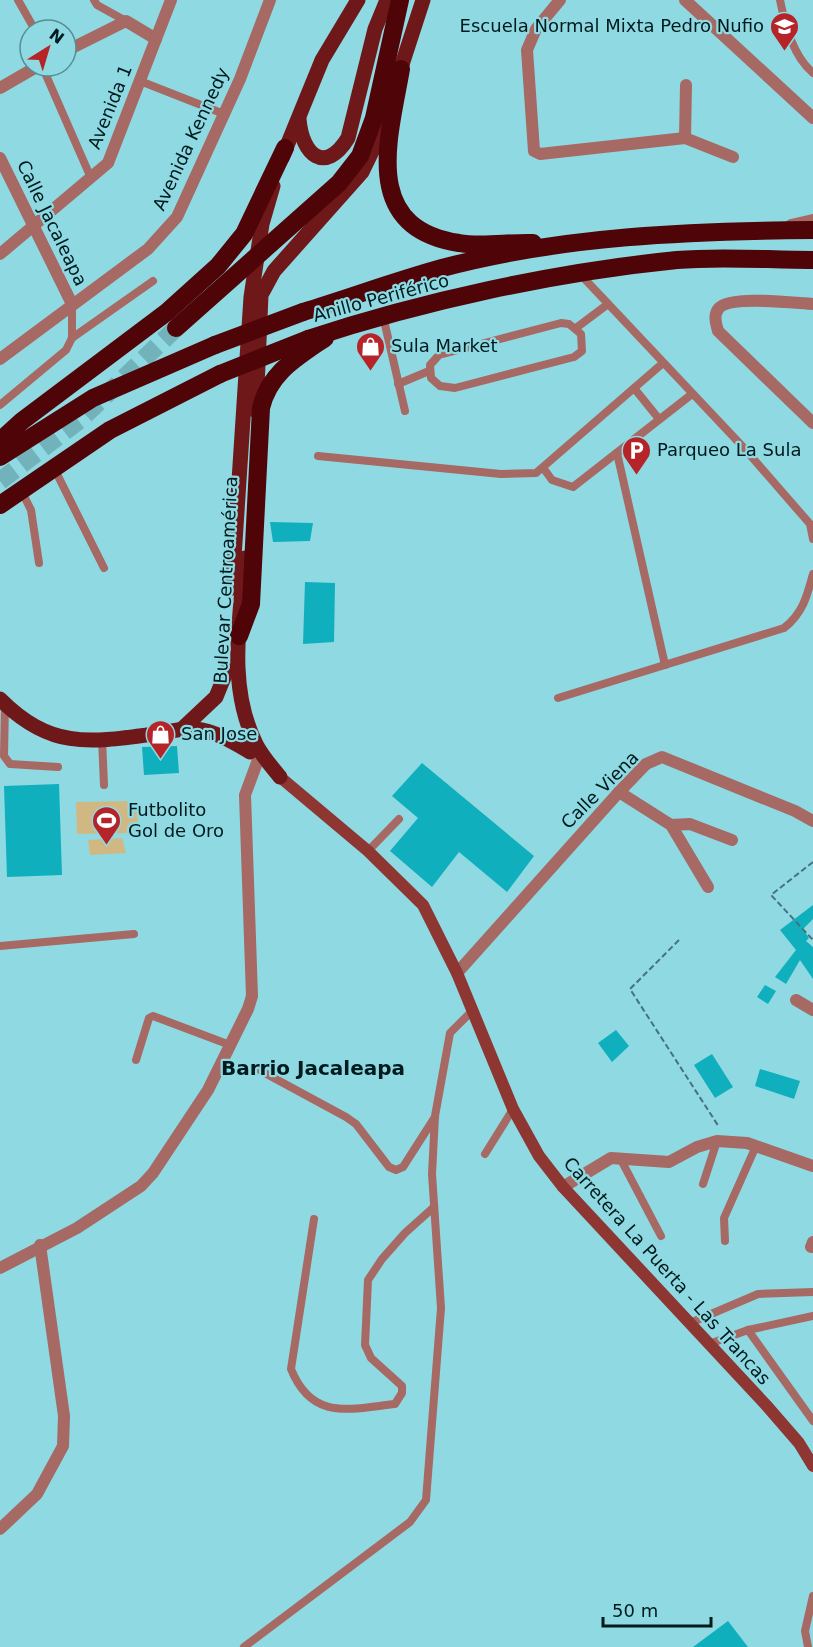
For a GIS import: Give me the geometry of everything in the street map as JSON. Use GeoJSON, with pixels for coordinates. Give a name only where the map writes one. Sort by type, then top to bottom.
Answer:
{"type":"FeatureCollection","features":[{"type":"Feature","properties":{"kind":"highway"},"geometry":{"type":"LineString","coordinates":[[176,328],[339,183],[360,156],[374,118],[400,0]]}},
{"type":"Feature","properties":{"kind":"highway"},"geometry":{"type":"LineString","coordinates":[[401,69],[388,138],[387,170],[390,194],[401,212],[416,226],[437,238],[461,244],[501,242],[564,244]]}},
{"type":"Feature","properties":{"kind":"highway"},"geometry":{"type":"LineString","coordinates":[[0,441],[22,421],[167,312],[218,266],[244,234],[285,148]]}},
{"type":"Feature","properties":{"kind":"highway","name":"Anillo Periférico"},"geometry":{"type":"LineString","coordinates":[[0,457],[93,398],[215,345],[303,312],[443,268],[564,244],[713,231],[813,230]]}},
{"type":"Feature","properties":{"kind":"highway","name":"Anillo Periférico"},"geometry":{"type":"LineString","coordinates":[[0,505],[110,430],[219,374],[337,329],[383,316],[580,274],[678,260],[813,260]]}},
{"type":"Feature","properties":{"kind":"highway"},"geometry":{"type":"LineString","coordinates":[[239,636],[251,604],[261,408],[264,394],[276,374],[337,329]]}},
{"type":"Feature","properties":{"kind":"main road","name":"Bulevar Centroamérica"},"geometry":{"type":"LineString","coordinates":[[280,777],[254,756],[238,728],[227,670],[251,297],[262,224],[285,148],[347,7],[358,0]]}},
{"type":"Feature","properties":{"kind":"main road"},"geometry":{"type":"LineString","coordinates":[[299,116],[301,138],[305,147],[315,156],[331,156],[339,152],[348,138],[375,29],[387,0]]}},
{"type":"Feature","properties":{"kind":"main road","name":"Bulevar Centroamérica"},"geometry":{"type":"LineString","coordinates":[[280,777],[258,747],[241,707],[238,670],[257,401],[261,296],[274,270],[349,188],[367,164],[379,136],[423,0]]}},
{"type":"Feature","properties":{"kind":"main road"},"geometry":{"type":"LineString","coordinates":[[182,729],[216,697],[227,670]]}},
{"type":"Feature","properties":{"kind":"main road"},"geometry":{"type":"LineString","coordinates":[[2,701],[20,718],[47,734],[69,740],[102,739],[182,729],[212,733],[254,756]]}},
{"type":"Feature","properties":{"kind":"street","name":"Avenida 1"},"geometry":{"type":"LineString","coordinates":[[0,254],[108,163],[171,0]]}},
{"type":"Feature","properties":{"kind":"street","name":"Avenida Kennedy"},"geometry":{"type":"LineString","coordinates":[[0,359],[148,249],[177,216],[224,114],[270,0]]}},
{"type":"Feature","properties":{"kind":"street"},"geometry":{"type":"LineString","coordinates":[[560,0],[536,29],[527,50],[531,143],[534,152],[540,154],[685,138],[733,158]]}},
{"type":"Feature","properties":{"kind":"street"},"geometry":{"type":"LineString","coordinates":[[685,0],[813,118]]}},
{"type":"Feature","properties":{"kind":"street"},"geometry":{"type":"LineString","coordinates":[[78,45],[126,21],[156,39]]}},
{"type":"Feature","properties":{"kind":"street"},"geometry":{"type":"LineString","coordinates":[[0,88],[18,78]]}},
{"type":"Feature","properties":{"kind":"street"},"geometry":{"type":"LineString","coordinates":[[685,138],[686,85]]}},
{"type":"Feature","properties":{"kind":"street","name":"Calle Jacaleapa"},"geometry":{"type":"LineString","coordinates":[[0,158],[72,304]]}},
{"type":"Feature","properties":{"kind":"street"},"geometry":{"type":"LineString","coordinates":[[765,230],[813,220]]}},
{"type":"Feature","properties":{"kind":"street"},"geometry":{"type":"LineString","coordinates":[[813,304],[739,301],[724,304],[717,309],[714,317],[718,331],[813,423]]}},
{"type":"Feature","properties":{"kind":"street"},"geometry":{"type":"LineString","coordinates":[[0,1268],[77,1227],[141,1186],[153,1173],[208,1090],[252,996],[245,795],[254,756]]}},
{"type":"Feature","properties":{"kind":"street","name":"Calle Viena"},"geometry":{"type":"LineString","coordinates":[[457,973],[619,792],[646,764],[662,757],[795,811],[813,821]]}},
{"type":"Feature","properties":{"kind":"street","name":"Carretera La Puerta - Las Trancas"},"geometry":{"type":"LineString","coordinates":[[280,777],[368,851],[423,905],[457,973],[491,1062],[539,1156],[563,1187],[799,1443],[813,1467]]}},
{"type":"Feature","properties":{"kind":"street"},"geometry":{"type":"LineString","coordinates":[[619,792],[671,825],[708,886]]}},
{"type":"Feature","properties":{"kind":"street"},"geometry":{"type":"LineString","coordinates":[[671,825],[690,824],[732,840]]}},
{"type":"Feature","properties":{"kind":"street"},"geometry":{"type":"LineString","coordinates":[[796,1000],[813,1010]]}},
{"type":"Feature","properties":{"kind":"street"},"geometry":{"type":"LineString","coordinates":[[563,1187],[611,1158],[669,1162],[697,1147],[723,1141],[756,1146],[813,1166]]}},
{"type":"Feature","properties":{"kind":"street"},"geometry":{"type":"LineString","coordinates":[[0,1529],[37,1494],[63,1446],[64,1416],[40,1245]]}},
{"type":"Feature","properties":{"kind":"lane"},"geometry":{"type":"LineString","coordinates":[[18,0],[28,18]]}},
{"type":"Feature","properties":{"kind":"lane"},"geometry":{"type":"LineString","coordinates":[[94,0],[97,5],[126,21]]}},
{"type":"Feature","properties":{"kind":"lane"},"geometry":{"type":"LineString","coordinates":[[780,0],[786,29],[807,68],[813,73]]}},
{"type":"Feature","properties":{"kind":"lane"},"geometry":{"type":"LineString","coordinates":[[45,78],[91,178]]}},
{"type":"Feature","properties":{"kind":"lane"},"geometry":{"type":"LineString","coordinates":[[140,81],[224,114]]}},
{"type":"Feature","properties":{"kind":"lane"},"geometry":{"type":"LineString","coordinates":[[580,274],[812,526],[813,539]]}},
{"type":"Feature","properties":{"kind":"lane"},"geometry":{"type":"LineString","coordinates":[[72,338],[153,281]]}},
{"type":"Feature","properties":{"kind":"lane"},"geometry":{"type":"LineString","coordinates":[[0,405],[66,350],[72,338],[72,304]]}},
{"type":"Feature","properties":{"kind":"lane"},"geometry":{"type":"LineString","coordinates":[[576,328],[608,304]]}},
{"type":"Feature","properties":{"kind":"lane"},"geometry":{"type":"LineString","coordinates":[[383,316],[405,411]]}},
{"type":"Feature","properties":{"kind":"lane"},"geometry":{"type":"LineString","coordinates":[[561,323],[576,328],[583,342],[582,351],[574,357],[455,388],[440,386],[431,378],[429,371],[433,359],[439,355],[561,323]]}},
{"type":"Feature","properties":{"kind":"lane"},"geometry":{"type":"LineString","coordinates":[[318,456],[507,475],[536,473],[544,469],[663,363]]}},
{"type":"Feature","properties":{"kind":"lane"},"geometry":{"type":"LineString","coordinates":[[398,384],[429,371]]}},
{"type":"Feature","properties":{"kind":"lane"},"geometry":{"type":"LineString","coordinates":[[634,388],[659,419]]}},
{"type":"Feature","properties":{"kind":"lane"},"geometry":{"type":"LineString","coordinates":[[544,469],[552,480],[573,487],[692,393]]}},
{"type":"Feature","properties":{"kind":"lane"},"geometry":{"type":"LineString","coordinates":[[616,453],[665,665]]}},
{"type":"Feature","properties":{"kind":"lane"},"geometry":{"type":"LineString","coordinates":[[53,468],[104,568]]}},
{"type":"Feature","properties":{"kind":"lane"},"geometry":{"type":"LineString","coordinates":[[21,490],[31,510],[39,563]]}},
{"type":"Feature","properties":{"kind":"lane"},"geometry":{"type":"LineString","coordinates":[[558,698],[784,628],[794,620],[806,603],[813,574]]}},
{"type":"Feature","properties":{"kind":"lane"},"geometry":{"type":"LineString","coordinates":[[2,701],[4,756],[10,764],[58,767]]}},
{"type":"Feature","properties":{"kind":"lane"},"geometry":{"type":"LineString","coordinates":[[102,739],[104,785]]}},
{"type":"Feature","properties":{"kind":"lane"},"geometry":{"type":"LineString","coordinates":[[368,851],[399,819]]}},
{"type":"Feature","properties":{"kind":"lane"},"geometry":{"type":"LineString","coordinates":[[0,946],[134,934]]}},
{"type":"Feature","properties":{"kind":"lane"},"geometry":{"type":"LineString","coordinates":[[244,1647],[410,1522],[426,1500],[441,1308],[432,1174],[435,1116],[450,1032],[472,1010]]}},
{"type":"Feature","properties":{"kind":"lane"},"geometry":{"type":"LineString","coordinates":[[136,1060],[147,1023],[153,1016],[230,1045]]}},
{"type":"Feature","properties":{"kind":"lane"},"geometry":{"type":"LineString","coordinates":[[261,1071],[356,1124],[389,1167],[396,1170],[403,1167],[435,1116]]}},
{"type":"Feature","properties":{"kind":"lane"},"geometry":{"type":"LineString","coordinates":[[485,1154],[513,1109]]}},
{"type":"Feature","properties":{"kind":"lane"},"geometry":{"type":"LineString","coordinates":[[703,1185],[723,1141]]}},
{"type":"Feature","properties":{"kind":"lane"},"geometry":{"type":"LineString","coordinates":[[724,1241],[724,1218],[756,1146]]}},
{"type":"Feature","properties":{"kind":"lane"},"geometry":{"type":"LineString","coordinates":[[620,1158],[661,1236]]}},
{"type":"Feature","properties":{"kind":"lane"},"geometry":{"type":"LineString","coordinates":[[314,1219],[291,1369],[299,1389],[317,1404],[338,1410],[395,1404],[402,1393],[402,1386],[371,1358],[366,1345],[368,1280],[382,1259],[405,1233],[434,1207]]}},
{"type":"Feature","properties":{"kind":"lane"},"geometry":{"type":"LineString","coordinates":[[690,1323],[758,1294],[813,1292]]}},
{"type":"Feature","properties":{"kind":"lane"},"geometry":{"type":"LineString","coordinates":[[709,1344],[748,1330],[813,1316]]}},
{"type":"Feature","properties":{"kind":"lane"},"geometry":{"type":"LineString","coordinates":[[748,1330],[813,1421]]}},
{"type":"Feature","properties":{"kind":"lane"},"geometry":{"type":"LineString","coordinates":[[808,1647],[805,1631],[813,1596]]}},
{"type":"Feature","properties":{"kind":"path"},"geometry":{"type":"LineString","coordinates":[[813,861],[771,895],[813,939]]}},
{"type":"Feature","properties":{"kind":"path"},"geometry":{"type":"LineString","coordinates":[[679,940],[630,989],[723,1141]]}},
{"type":"Feature","properties":{"kind":"shaded area"},"geometry":{"type":"Polygon","coordinates":[[[137,801],[138,833],[77,834],[76,802],[137,801]]]}},
{"type":"Feature","properties":{"kind":"shaded area","name":"Futbolito Gol de Oro"},"geometry":{"type":"Polygon","coordinates":[[[122,838],[126,853],[90,855],[88,840],[122,838]]]}},
{"type":"Feature","properties":{"kind":"building"},"geometry":{"type":"Polygon","coordinates":[[[270,522],[313,523],[310,541],[273,542],[270,522]]]}},
{"type":"Feature","properties":{"kind":"building"},"geometry":{"type":"Polygon","coordinates":[[[305,582],[335,583],[334,642],[303,644],[305,582]]]}},
{"type":"Feature","properties":{"kind":"building","name":"San Jose"},"geometry":{"type":"Polygon","coordinates":[[[177,746],[179,773],[144,775],[142,747],[177,746]]]}},
{"type":"Feature","properties":{"kind":"building"},"geometry":{"type":"Polygon","coordinates":[[[422,763],[534,856],[507,892],[459,852],[432,887],[390,851],[418,818],[392,796],[422,763]]]}},
{"type":"Feature","properties":{"kind":"building"},"geometry":{"type":"Polygon","coordinates":[[[59,784],[62,875],[7,877],[4,786],[59,784]]]}},
{"type":"Feature","properties":{"kind":"building"},"geometry":{"type":"Polygon","coordinates":[[[813,905],[813,919],[803,929],[809,938],[806,941],[813,947],[813,979],[800,960],[786,984],[775,977],[796,950],[780,930],[813,905]]]}},
{"type":"Feature","properties":{"kind":"building"},"geometry":{"type":"Polygon","coordinates":[[[765,985],[776,991],[768,1004],[757,997],[765,985]]]}},
{"type":"Feature","properties":{"kind":"building"},"geometry":{"type":"Polygon","coordinates":[[[616,1030],[629,1046],[612,1062],[598,1043],[616,1030]]]}},
{"type":"Feature","properties":{"kind":"building"},"geometry":{"type":"Polygon","coordinates":[[[712,1054],[733,1087],[715,1098],[694,1065],[712,1054]]]}},
{"type":"Feature","properties":{"kind":"building"},"geometry":{"type":"Polygon","coordinates":[[[760,1069],[800,1081],[794,1099],[755,1086],[760,1069]]]}},
{"type":"Feature","properties":{"kind":"building"},"geometry":{"type":"Polygon","coordinates":[[[728,1621],[748,1647],[693,1647],[728,1621]]]}},
{"type":"Feature","properties":{"kind":"tunnel"},"geometry":{"type":"LineString","coordinates":[[0,481],[81,419],[176,328]]}},
{"type":"Feature","properties":{"kind":"place","name":"Escuela Normal Mixta Pedro Nufio"},"geometry":{"type":"Point","coordinates":[785,52]}},
{"type":"Feature","properties":{"kind":"place","name":"Sula Market"},"geometry":{"type":"Point","coordinates":[370,372]}},
{"type":"Feature","properties":{"kind":"place","name":"Parqueo La Sula"},"geometry":{"type":"Point","coordinates":[636,476]}},
{"type":"Feature","properties":{"kind":"place","name":"San Jose"},"geometry":{"type":"Point","coordinates":[160,760]}},
{"type":"Feature","properties":{"kind":"place","name":"Futbolito Gol de Oro"},"geometry":{"type":"Point","coordinates":[107,846]}},
{"type":"Feature","properties":{"kind":"district","name":"Barrio Jacaleapa"},"geometry":{"type":"Point","coordinates":[313,1068]}}]}
